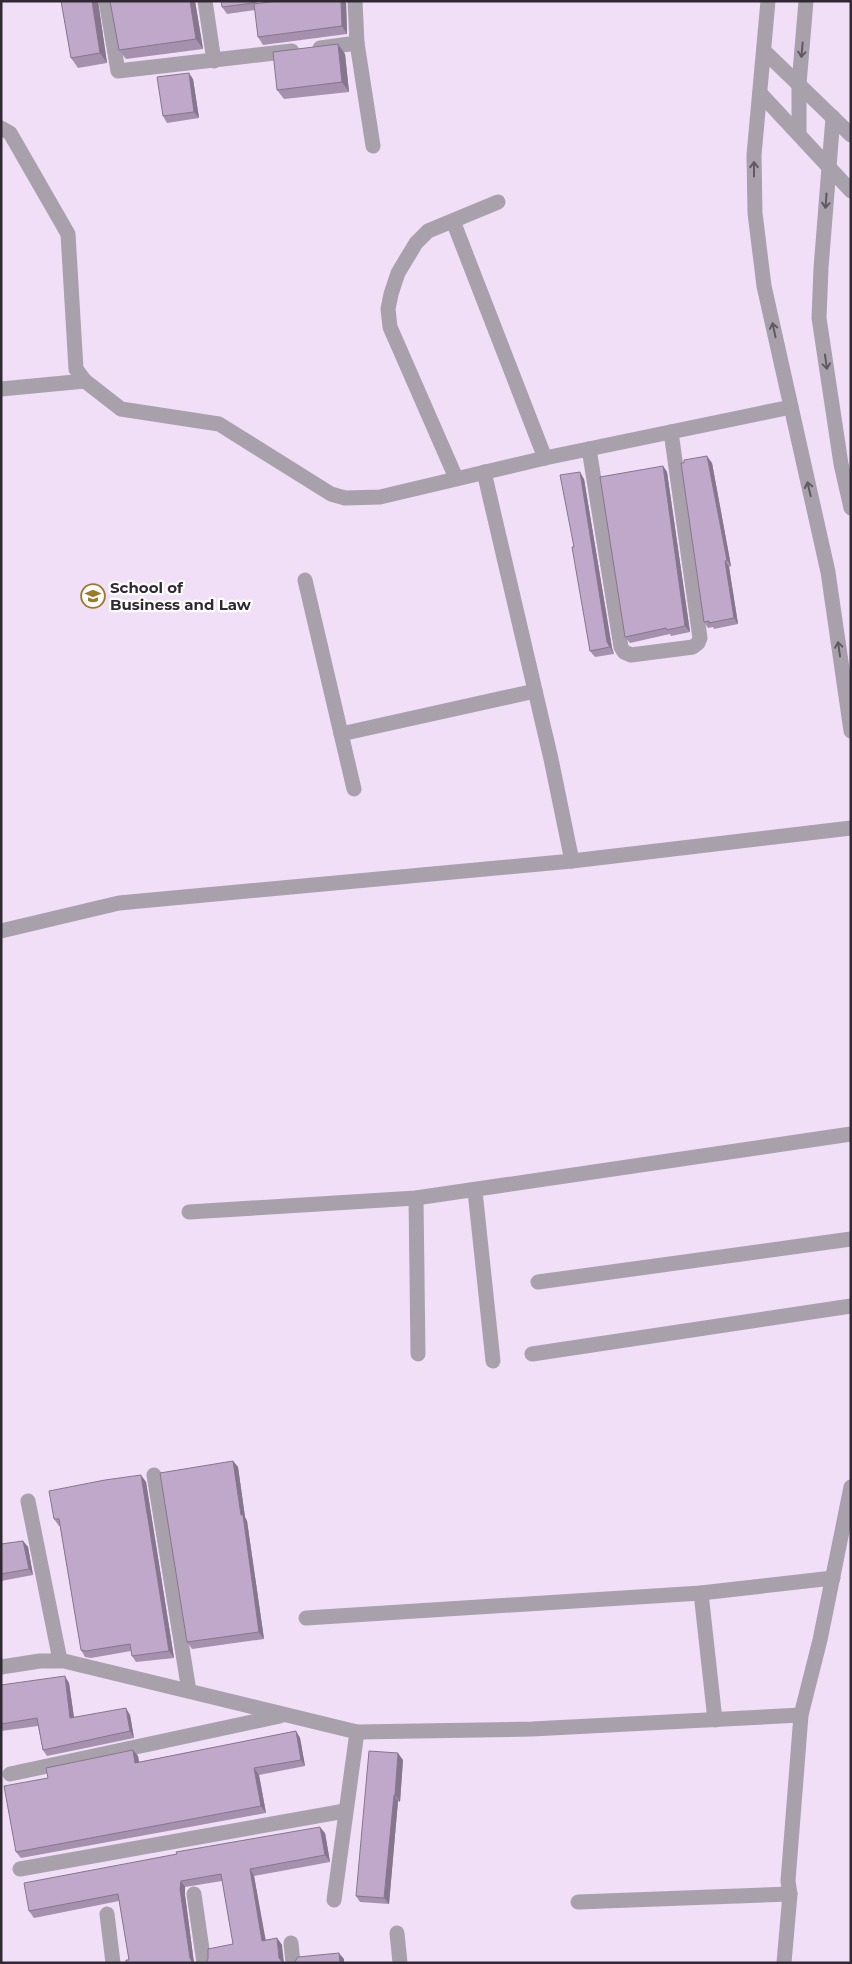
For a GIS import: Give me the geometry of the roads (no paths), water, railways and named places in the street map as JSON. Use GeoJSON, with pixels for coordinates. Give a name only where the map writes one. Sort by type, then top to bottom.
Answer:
{"type":"FeatureCollection","features":[{"type":"Feature","properties":{"kind":"street"},"geometry":{"type":"LineString","coordinates":[[106,1],[118,71],[357,43]]}},
{"type":"Feature","properties":{"kind":"street"},"geometry":{"type":"LineString","coordinates":[[205,1],[214,61]]}},
{"type":"Feature","properties":{"kind":"street"},"geometry":{"type":"LineString","coordinates":[[355,1],[357,43],[373,146]]}},
{"type":"Feature","properties":{"kind":"street"},"geometry":{"type":"LineString","coordinates":[[768,1],[767,54],[754,155],[755,213],[764,286],[828,572],[851,732]]}},
{"type":"Feature","properties":{"kind":"street"},"geometry":{"type":"LineString","coordinates":[[798,134],[794,80],[806,1]]}},
{"type":"Feature","properties":{"kind":"street"},"geometry":{"type":"LineString","coordinates":[[767,54],[851,135]]}},
{"type":"Feature","properties":{"kind":"street"},"geometry":{"type":"LineString","coordinates":[[762,96],[851,191]]}},
{"type":"Feature","properties":{"kind":"street"},"geometry":{"type":"LineString","coordinates":[[833,117],[819,318],[841,464],[851,508]]}},
{"type":"Feature","properties":{"kind":"street"},"geometry":{"type":"LineString","coordinates":[[1,128],[10,133],[68,234],[76,369],[86,381],[120,409],[219,424],[331,494],[346,498],[380,497],[545,458],[791,407]]}},
{"type":"Feature","properties":{"kind":"street"},"geometry":{"type":"LineString","coordinates":[[456,478],[390,327],[388,309],[398,273],[416,243],[428,231],[498,202]]}},
{"type":"Feature","properties":{"kind":"street"},"geometry":{"type":"LineString","coordinates":[[453,221],[545,458]]}},
{"type":"Feature","properties":{"kind":"street"},"geometry":{"type":"LineString","coordinates":[[1,389],[86,381]]}},
{"type":"Feature","properties":{"kind":"street"},"geometry":{"type":"LineString","coordinates":[[589,449],[621,647],[624,652],[631,655],[693,647],[700,638],[671,432]]}},
{"type":"Feature","properties":{"kind":"street"},"geometry":{"type":"LineString","coordinates":[[484,472],[572,861]]}},
{"type":"Feature","properties":{"kind":"street"},"geometry":{"type":"LineString","coordinates":[[304,580],[354,789]]}},
{"type":"Feature","properties":{"kind":"street"},"geometry":{"type":"LineString","coordinates":[[341,734],[535,691]]}},
{"type":"Feature","properties":{"kind":"street"},"geometry":{"type":"LineString","coordinates":[[1,931],[119,903],[572,861],[851,828]]}},
{"type":"Feature","properties":{"kind":"street"},"geometry":{"type":"LineString","coordinates":[[189,1212],[416,1198],[475,1191],[851,1134]]}},
{"type":"Feature","properties":{"kind":"street"},"geometry":{"type":"LineString","coordinates":[[475,1191],[493,1361]]}},
{"type":"Feature","properties":{"kind":"street"},"geometry":{"type":"LineString","coordinates":[[416,1198],[418,1354]]}},
{"type":"Feature","properties":{"kind":"street"},"geometry":{"type":"LineString","coordinates":[[538,1282],[851,1239]]}},
{"type":"Feature","properties":{"kind":"street"},"geometry":{"type":"LineString","coordinates":[[532,1354],[851,1306]]}},
{"type":"Feature","properties":{"kind":"street"},"geometry":{"type":"LineString","coordinates":[[154,1475],[189,1691]]}},
{"type":"Feature","properties":{"kind":"street"},"geometry":{"type":"LineString","coordinates":[[784,1963],[790,1894],[788,1881],[801,1715],[820,1640],[851,1488]]}},
{"type":"Feature","properties":{"kind":"street"},"geometry":{"type":"LineString","coordinates":[[28,1501],[60,1660]]}},
{"type":"Feature","properties":{"kind":"street"},"geometry":{"type":"LineString","coordinates":[[306,1618],[701,1593],[833,1578]]}},
{"type":"Feature","properties":{"kind":"street"},"geometry":{"type":"LineString","coordinates":[[701,1593],[715,1720]]}},
{"type":"Feature","properties":{"kind":"street"},"geometry":{"type":"LineString","coordinates":[[1,1666],[60,1660],[357,1732],[532,1729],[801,1715]]}},
{"type":"Feature","properties":{"kind":"street"},"geometry":{"type":"LineString","coordinates":[[10,1774],[284,1715]]}},
{"type":"Feature","properties":{"kind":"street"},"geometry":{"type":"LineString","coordinates":[[334,1900],[357,1732]]}},
{"type":"Feature","properties":{"kind":"street"},"geometry":{"type":"LineString","coordinates":[[20,1869],[345,1811]]}},
{"type":"Feature","properties":{"kind":"street"},"geometry":{"type":"LineString","coordinates":[[194,1894],[204,1963]]}},
{"type":"Feature","properties":{"kind":"street"},"geometry":{"type":"LineString","coordinates":[[578,1902],[790,1894]]}},
{"type":"Feature","properties":{"kind":"street"},"geometry":{"type":"LineString","coordinates":[[107,1914],[113,1963]]}},
{"type":"Feature","properties":{"kind":"street"},"geometry":{"type":"LineString","coordinates":[[397,1933],[400,1963]]}},
{"type":"Feature","properties":{"kind":"street"},"geometry":{"type":"LineString","coordinates":[[291,1943],[293,1963]]}},
{"type":"Feature","properties":{"kind":"place","name":"School of Business and Law"},"geometry":{"type":"Point","coordinates":[93,596]}}]}
